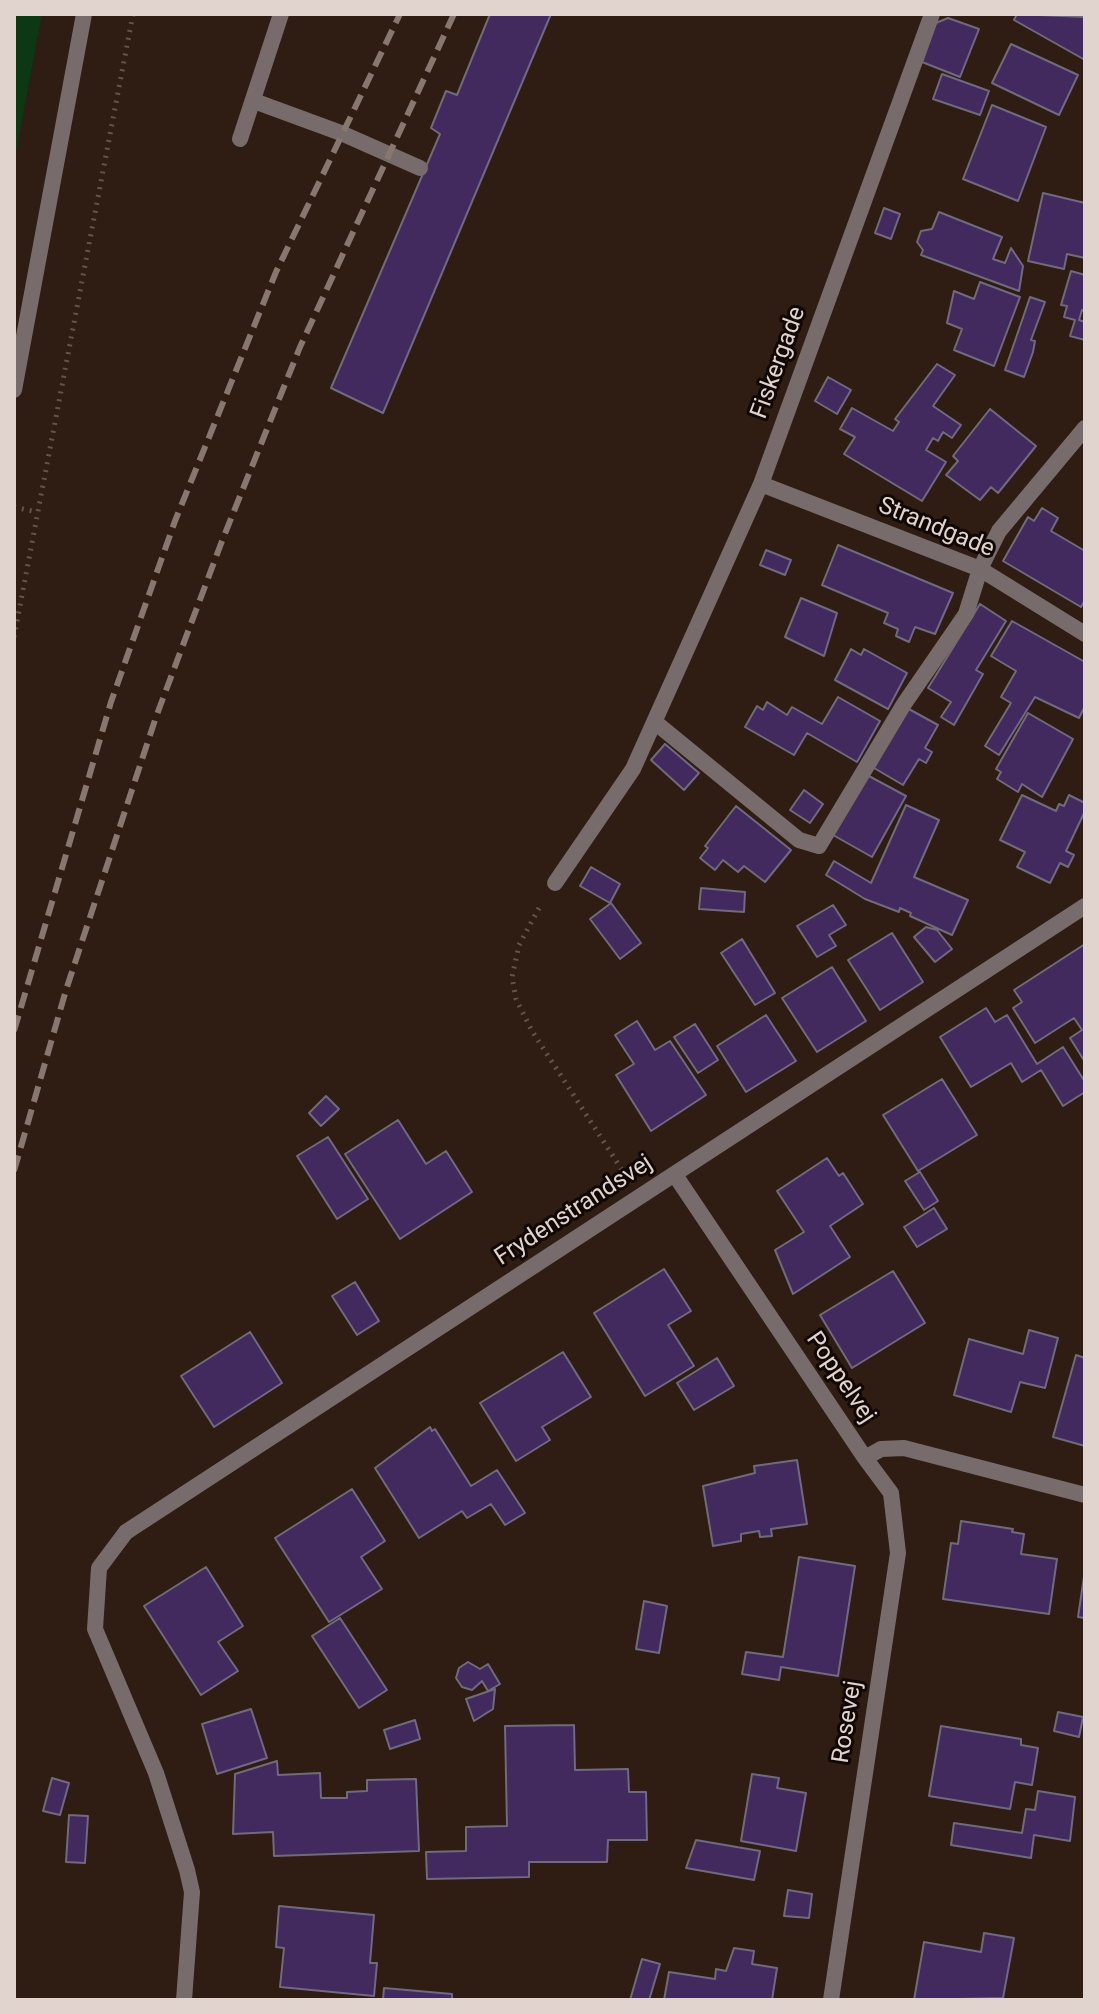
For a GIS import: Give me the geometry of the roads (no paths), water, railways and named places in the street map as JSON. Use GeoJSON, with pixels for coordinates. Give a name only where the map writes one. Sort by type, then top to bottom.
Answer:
{"type":"FeatureCollection","features":[{"type":"Feature","properties":{"kind":"street"},"geometry":{"type":"LineString","coordinates":[[14,390],[84,14]]}},
{"type":"Feature","properties":{"kind":"street"},"geometry":{"type":"LineString","coordinates":[[240,139],[281,14]]}},
{"type":"Feature","properties":{"kind":"street","name":"Fiskergade"},"geometry":{"type":"LineString","coordinates":[[555,883],[633,769],[761,484],[932,14]]}},
{"type":"Feature","properties":{"kind":"street"},"geometry":{"type":"LineString","coordinates":[[254,101],[341,133],[420,168]]}},
{"type":"Feature","properties":{"kind":"street"},"geometry":{"type":"LineString","coordinates":[[656,723],[799,840],[819,846],[904,704],[966,614],[980,569],[999,531],[1085,428]]}},
{"type":"Feature","properties":{"kind":"street","name":"Strandgade"},"geometry":{"type":"LineString","coordinates":[[761,484],[980,569],[1085,634]]}},
{"type":"Feature","properties":{"kind":"street","name":"Frydenstrandsvej"},"geometry":{"type":"LineString","coordinates":[[184,2000],[192,1892],[179,1840],[156,1773],[95,1629],[99,1568],[126,1532],[1085,906]]}},
{"type":"Feature","properties":{"kind":"street","name":"Poppelvej"},"geometry":{"type":"LineString","coordinates":[[675,1175],[865,1458],[881,1449],[904,1448],[1085,1495]]}},
{"type":"Feature","properties":{"kind":"street","name":"Rosevej"},"geometry":{"type":"LineString","coordinates":[[831,2000],[898,1553],[891,1493],[865,1458]]}},
{"type":"Feature","properties":{"kind":"railway"},"geometry":{"type":"LineString","coordinates":[[14,1031],[111,702],[175,521],[276,272],[400,14]]}},
{"type":"Feature","properties":{"kind":"railway"},"geometry":{"type":"LineString","coordinates":[[14,1171],[66,990],[156,717],[222,541],[300,347],[454,14]]}}]}
